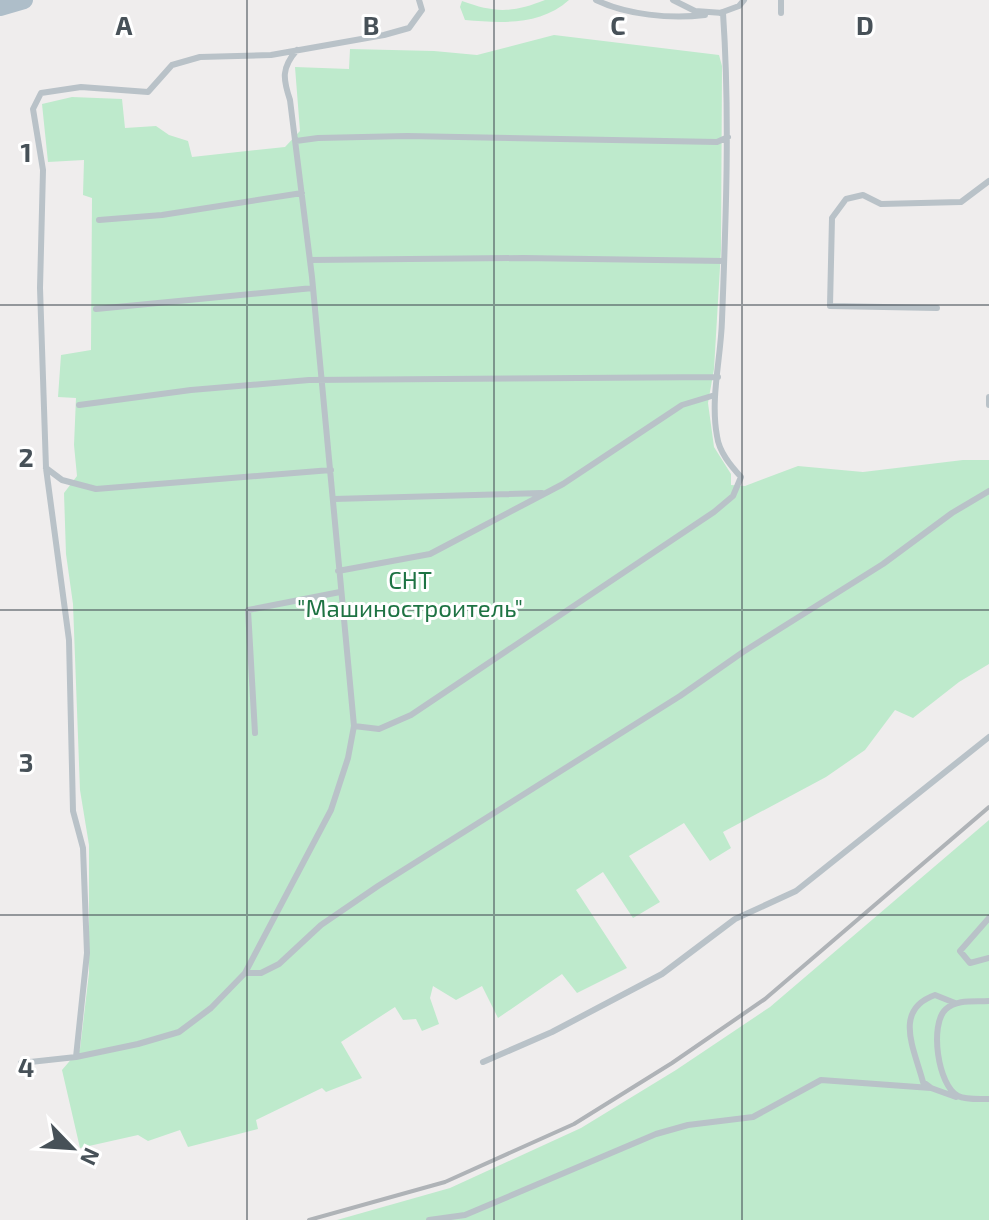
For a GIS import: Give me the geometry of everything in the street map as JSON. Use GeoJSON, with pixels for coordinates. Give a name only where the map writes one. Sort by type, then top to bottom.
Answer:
{"type":"FeatureCollection","features":[{"type":"Feature","properties":{"kind":"main road"},"geometry":{"type":"LineString","coordinates":[[0,7],[24,0]]}},
{"type":"Feature","properties":{"kind":"lane"},"geometry":{"type":"LineString","coordinates":[[76,1057],[87,953],[83,848],[73,811],[69,640],[46,468],[40,288],[43,170],[33,109],[41,93],[81,87],[148,92],[172,65],[200,57],[271,55],[409,28],[422,10],[419,0]]}},
{"type":"Feature","properties":{"kind":"lane"},"geometry":{"type":"LineString","coordinates":[[596,0],[616,9],[688,17],[723,13],[739,6],[744,0]]}},
{"type":"Feature","properties":{"kind":"lane"},"geometry":{"type":"LineString","coordinates":[[673,0],[695,11],[723,13]]}},
{"type":"Feature","properties":{"kind":"lane"},"geometry":{"type":"LineString","coordinates":[[781,0],[781,13]]}},
{"type":"Feature","properties":{"kind":"lane"},"geometry":{"type":"LineString","coordinates":[[354,726],[379,729],[411,715],[702,521],[733,496],[741,477],[727,462],[717,438],[715,395],[721,358],[728,137],[723,13]]}},
{"type":"Feature","properties":{"kind":"lane"},"geometry":{"type":"LineString","coordinates":[[21,1063],[76,1057],[138,1044],[179,1032],[211,1008],[245,973],[331,810],[348,758],[354,726],[334,499],[296,141],[290,100],[283,78],[286,62],[299,49]]}},
{"type":"Feature","properties":{"kind":"lane"},"geometry":{"type":"LineString","coordinates":[[296,141],[407,136],[717,142],[728,137]]}},
{"type":"Feature","properties":{"kind":"lane"},"geometry":{"type":"LineString","coordinates":[[937,308],[830,306],[832,218],[846,199],[863,195],[881,204],[961,202],[989,181]]}},
{"type":"Feature","properties":{"kind":"lane"},"geometry":{"type":"LineString","coordinates":[[99,220],[162,215],[302,193]]}},
{"type":"Feature","properties":{"kind":"lane"},"geometry":{"type":"LineString","coordinates":[[310,260],[523,258],[724,261]]}},
{"type":"Feature","properties":{"kind":"lane"},"geometry":{"type":"LineString","coordinates":[[96,309],[313,288]]}},
{"type":"Feature","properties":{"kind":"lane"},"geometry":{"type":"LineString","coordinates":[[79,405],[191,390],[322,381],[718,377]]}},
{"type":"Feature","properties":{"kind":"lane"},"geometry":{"type":"LineString","coordinates":[[338,571],[430,554],[546,493],[682,405],[715,395]]}},
{"type":"Feature","properties":{"kind":"lane"},"geometry":{"type":"LineString","coordinates":[[989,397],[989,405]]}},
{"type":"Feature","properties":{"kind":"lane"},"geometry":{"type":"LineString","coordinates":[[46,468],[62,480],[96,489],[331,470]]}},
{"type":"Feature","properties":{"kind":"lane"},"geometry":{"type":"LineString","coordinates":[[245,973],[261,973],[279,964],[321,925],[378,886],[594,752],[883,564],[952,513],[989,491]]}},
{"type":"Feature","properties":{"kind":"lane"},"geometry":{"type":"LineString","coordinates":[[334,499],[546,493]]}},
{"type":"Feature","properties":{"kind":"lane"},"geometry":{"type":"LineString","coordinates":[[255,733],[248,610],[340,592]]}},
{"type":"Feature","properties":{"kind":"lane"},"geometry":{"type":"LineString","coordinates":[[483,1062],[552,1032],[662,974],[735,919],[796,891],[989,737]]}},
{"type":"Feature","properties":{"kind":"lane"},"geometry":{"type":"LineString","coordinates":[[989,918],[960,951],[970,963],[989,958]]}},
{"type":"Feature","properties":{"kind":"lane"},"geometry":{"type":"LineString","coordinates":[[931,1088],[923,1082],[909,1017],[915,1005],[935,995],[955,1003],[989,1001]]}},
{"type":"Feature","properties":{"kind":"lane"},"geometry":{"type":"LineString","coordinates":[[955,1003],[943,1012],[937,1027],[939,1055],[947,1088],[960,1098]]}},
{"type":"Feature","properties":{"kind":"lane"},"geometry":{"type":"LineString","coordinates":[[429,1220],[465,1215],[656,1134],[688,1125],[753,1117],[821,1080],[931,1088],[960,1098],[989,1099]]}},
{"type":"Feature","properties":{"kind":"green space"},"geometry":{"type":"Polygon","coordinates":[[[545,0],[569,0],[546,15],[506,22],[465,20],[460,7],[462,1],[484,8],[513,9],[545,0]]]}},
{"type":"Feature","properties":{"kind":"green space","name":"СНТ \"Машиностроитель\""},"geometry":{"type":"Polygon","coordinates":[[[554,35],[719,55],[722,66],[721,250],[714,369],[708,403],[714,447],[731,474],[731,485],[745,486],[798,466],[863,472],[963,460],[989,460],[989,664],[959,682],[913,718],[895,710],[865,750],[826,777],[723,832],[731,848],[710,861],[684,823],[629,856],[660,902],[633,918],[603,872],[576,890],[627,968],[577,993],[562,974],[498,1018],[482,986],[456,1000],[433,986],[430,998],[439,1024],[422,1031],[416,1019],[403,1020],[395,1007],[341,1042],[362,1078],[326,1092],[322,1088],[256,1120],[258,1129],[188,1147],[180,1130],[148,1141],[138,1135],[80,1148],[62,1070],[80,1049],[89,973],[89,845],[80,790],[73,604],[66,554],[64,493],[77,476],[74,445],[76,398],[58,397],[61,355],[91,350],[92,198],[83,195],[84,160],[48,162],[42,104],[72,97],[122,99],[125,128],[156,126],[169,135],[188,141],[192,157],[285,147],[300,131],[295,67],[349,69],[350,49],[477,55],[554,35]]]}},
{"type":"Feature","properties":{"kind":"green space"},"geometry":{"type":"Polygon","coordinates":[[[989,820],[989,1220],[337,1220],[450,1188],[581,1128],[676,1070],[770,1007],[989,820]]]}},
{"type":"Feature","properties":{"kind":"railway"},"geometry":{"type":"LineString","coordinates":[[309,1220],[445,1182],[574,1124],[672,1063],[765,999],[989,807]]}}]}
